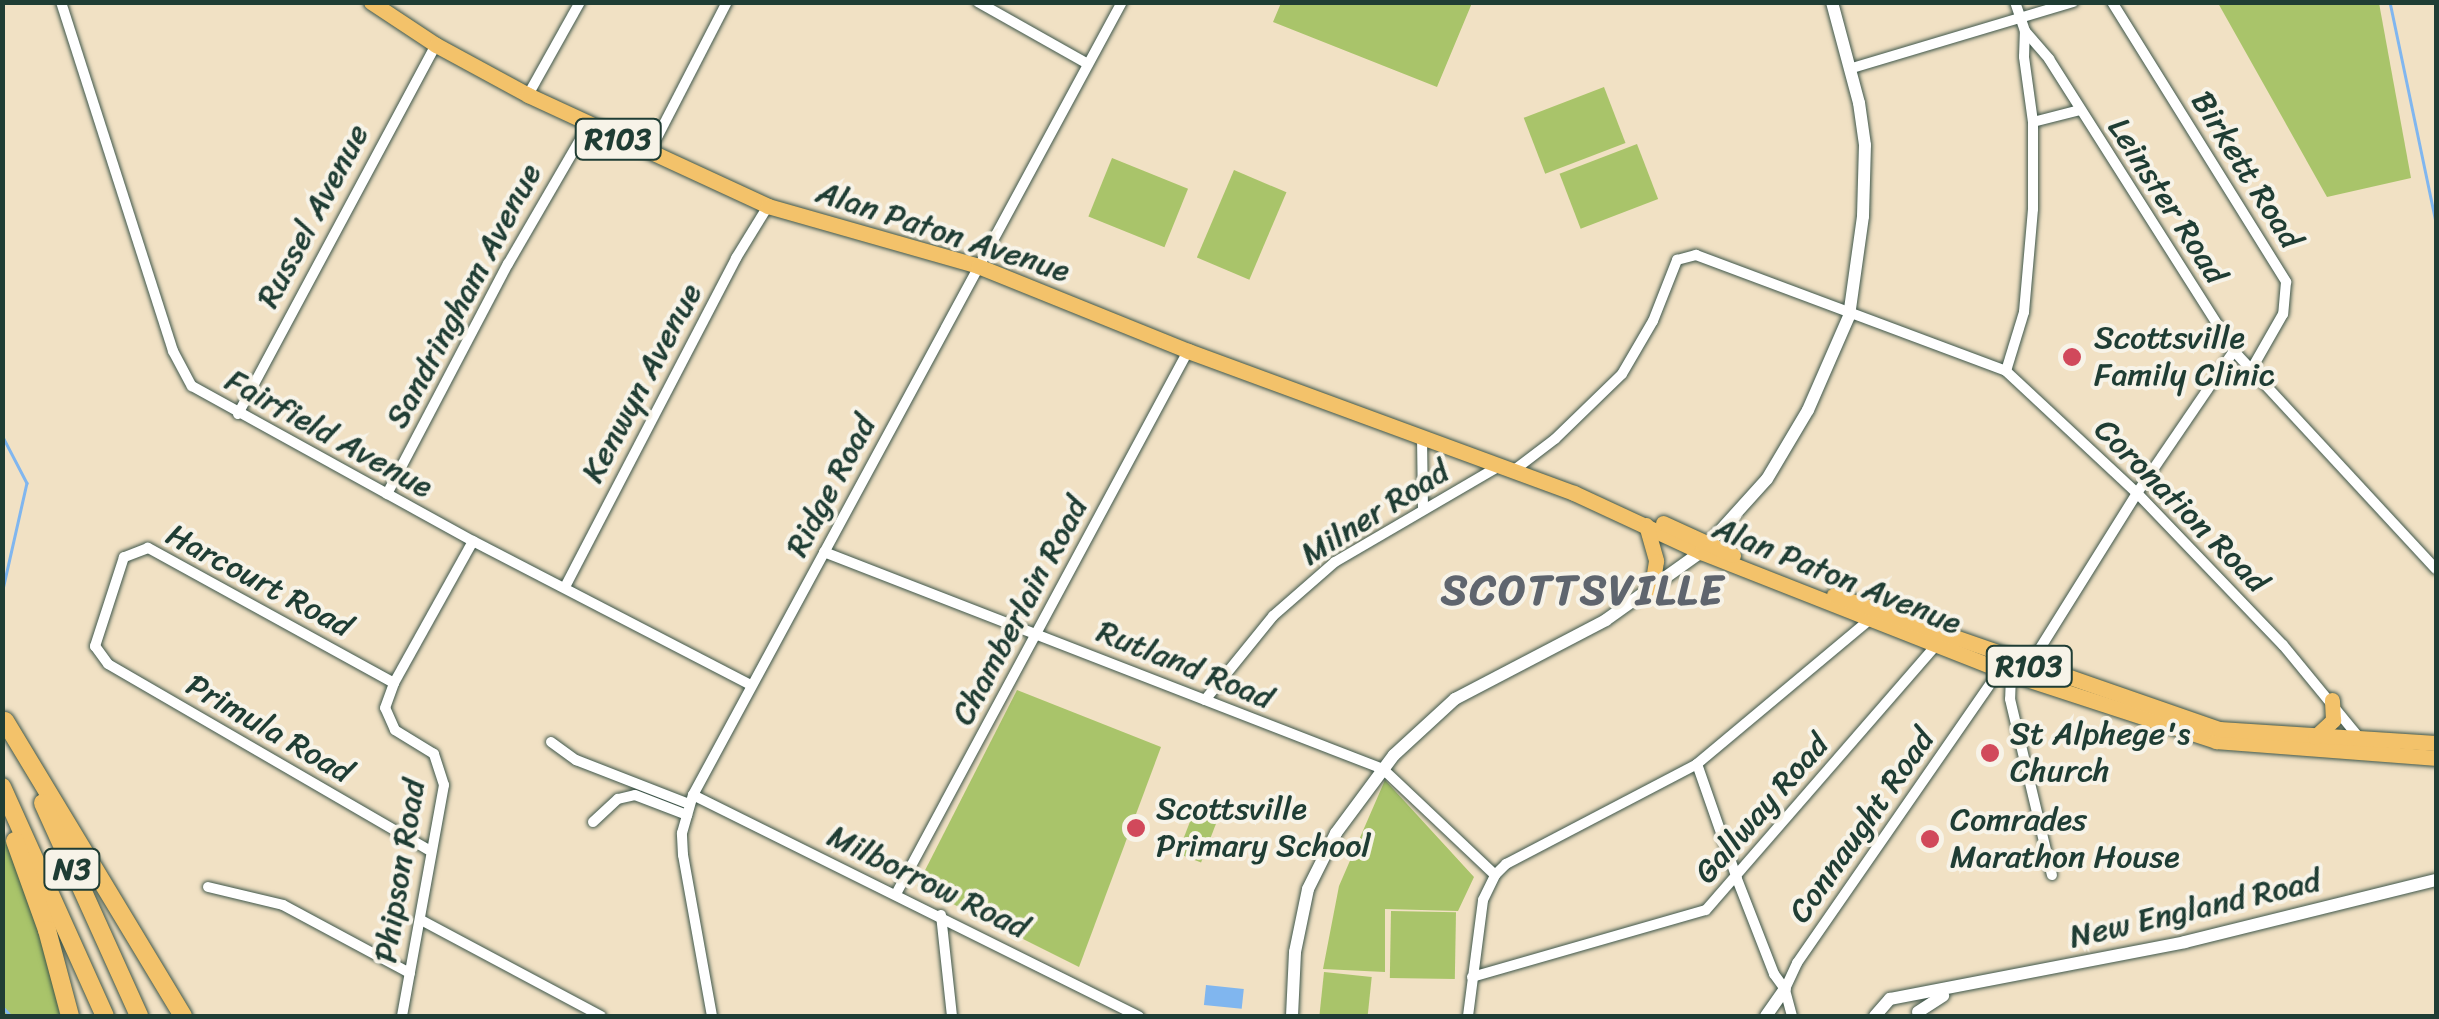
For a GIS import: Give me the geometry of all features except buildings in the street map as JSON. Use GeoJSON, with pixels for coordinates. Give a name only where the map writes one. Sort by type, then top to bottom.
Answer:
{"type":"FeatureCollection","features":[{"type":"Feature","properties":{"kind":"highway","name":"N3"},"geometry":{"type":"LineString","coordinates":[[4,717],[139,1016]]}},
{"type":"Feature","properties":{"kind":"highway"},"geometry":{"type":"LineString","coordinates":[[4,717],[182,1016]]}},
{"type":"Feature","properties":{"kind":"highway","name":"N3"},"geometry":{"type":"LineString","coordinates":[[2,788],[105,1016]]}},
{"type":"Feature","properties":{"kind":"highway"},"geometry":{"type":"LineString","coordinates":[[2,807],[47,930],[70,1016]]}},
{"type":"Feature","properties":{"kind":"main road","name":"Alan Paton Avenue"},"geometry":{"type":"LineString","coordinates":[[372,2],[436,45],[528,95],[768,206],[978,266],[1188,350],[1574,492],[1646,526],[2029,666],[2219,728],[2436,758]]}},
{"type":"Feature","properties":{"kind":"main road","name":"Alan Paton Avenue"},"geometry":{"type":"LineString","coordinates":[[1574,492],[1618,502],[1705,548],[1936,646],[2216,741],[2365,747],[2436,743]]}},
{"type":"Feature","properties":{"kind":"main road"},"geometry":{"type":"LineString","coordinates":[[1646,526],[1656,561],[1651,592]]}},
{"type":"Feature","properties":{"kind":"main road"},"geometry":{"type":"LineString","coordinates":[[2311,738],[2330,727],[2334,714],[2332,700]]}},
{"type":"Feature","properties":{"kind":"street","name":"Fairfield Avenue"},"geometry":{"type":"LineString","coordinates":[[61,2],[181,370],[204,396],[751,685]]}},
{"type":"Feature","properties":{"kind":"street"},"geometry":{"type":"LineString","coordinates":[[528,95],[580,2]]}},
{"type":"Feature","properties":{"kind":"street"},"geometry":{"type":"LineString","coordinates":[[649,153],[727,2]]}},
{"type":"Feature","properties":{"kind":"street"},"geometry":{"type":"LineString","coordinates":[[978,2],[1088,64]]}},
{"type":"Feature","properties":{"kind":"street","name":"Ridge Road"},"geometry":{"type":"LineString","coordinates":[[712,1016],[684,855],[690,805],[751,685],[1122,2]]}},
{"type":"Feature","properties":{"kind":"street"},"geometry":{"type":"LineString","coordinates":[[1292,1016],[1295,952],[1308,889],[1336,833],[1383,769],[1455,699],[1651,592],[1705,548],[1777,464],[1817,392],[1849,316],[1858,269],[1865,171],[1863,127],[1852,68],[1832,2]]}},
{"type":"Feature","properties":{"kind":"street"},"geometry":{"type":"LineString","coordinates":[[2006,371],[2024,312],[2030,259],[2033,122],[2023,25],[2016,2]]}},
{"type":"Feature","properties":{"kind":"street"},"geometry":{"type":"LineString","coordinates":[[1852,68],[2023,25],[2072,2]]}},
{"type":"Feature","properties":{"kind":"street","name":"Birkett Road"},"geometry":{"type":"LineString","coordinates":[[2112,2],[2286,282],[2284,314],[2252,370]]}},
{"type":"Feature","properties":{"kind":"street","name":"Leinster Road"},"geometry":{"type":"LineString","coordinates":[[2023,25],[2049,59],[2234,351],[2436,569]]}},
{"type":"Feature","properties":{"kind":"street","name":"Russel Avenue"},"geometry":{"type":"LineString","coordinates":[[238,414],[436,45]]}},
{"type":"Feature","properties":{"kind":"street"},"geometry":{"type":"LineString","coordinates":[[2033,122],[2080,110]]}},
{"type":"Feature","properties":{"kind":"street","name":"Sandringham Avenue"},"geometry":{"type":"LineString","coordinates":[[387,494],[517,248],[589,124]]}},
{"type":"Feature","properties":{"kind":"street","name":"Kenwyn Avenue"},"geometry":{"type":"LineString","coordinates":[[566,586],[727,275],[768,206]]}},
{"type":"Feature","properties":{"kind":"street","name":"Coronation Road"},"geometry":{"type":"LineString","coordinates":[[1696,255],[1849,316],[2006,371],[2137,492],[2332,700],[2365,747]]}},
{"type":"Feature","properties":{"kind":"street","name":"Milner Road"},"geometry":{"type":"LineString","coordinates":[[1205,700],[1246,646],[1304,586],[1335,562],[1554,439],[1622,374],[1653,321],[1677,260],[1696,255]]}},
{"type":"Feature","properties":{"kind":"street","name":"Chamberlain Road"},"geometry":{"type":"LineString","coordinates":[[896,894],[1188,350]]}},
{"type":"Feature","properties":{"kind":"street"},"geometry":{"type":"LineString","coordinates":[[2029,666],[2137,492],[2234,351]]}},
{"type":"Feature","properties":{"kind":"street"},"geometry":{"type":"LineString","coordinates":[[1422,437],[1423,510]]}},
{"type":"Feature","properties":{"kind":"street"},"geometry":{"type":"LineString","coordinates":[[394,682],[473,541]]}},
{"type":"Feature","properties":{"kind":"street","name":"Harcourt Road"},"geometry":{"type":"LineString","coordinates":[[96,640],[124,557],[148,548],[394,682]]}},
{"type":"Feature","properties":{"kind":"street","name":"Rutland Road"},"geometry":{"type":"LineString","coordinates":[[824,552],[1039,632],[1383,769],[1494,875]]}},
{"type":"Feature","properties":{"kind":"street"},"geometry":{"type":"LineString","coordinates":[[1468,1016],[1483,900],[1494,875],[1529,849],[1646,794],[1697,764],[1869,620]]}},
{"type":"Feature","properties":{"kind":"street","name":"Primula Road"},"geometry":{"type":"LineString","coordinates":[[96,640],[96,652],[108,664],[431,851]]}},
{"type":"Feature","properties":{"kind":"street","name":"Gallway Road"},"geometry":{"type":"LineString","coordinates":[[1472,977],[1690,918],[1706,910],[1737,879],[1936,646]]}},
{"type":"Feature","properties":{"kind":"street"},"geometry":{"type":"LineString","coordinates":[[2006,672],[2052,875]]}},
{"type":"Feature","properties":{"kind":"street","name":"Connaught Road"},"geometry":{"type":"LineString","coordinates":[[1785,990],[1797,963],[2006,672]]}},
{"type":"Feature","properties":{"kind":"street","name":"Phipson Road"},"geometry":{"type":"LineString","coordinates":[[394,682],[385,708],[389,722],[434,754],[443,772],[402,1016]]}},
{"type":"Feature","properties":{"kind":"street"},"geometry":{"type":"LineString","coordinates":[[551,742],[576,760],[690,805]]}},
{"type":"Feature","properties":{"kind":"street"},"geometry":{"type":"LineString","coordinates":[[1697,764],[1737,879],[1774,974],[1785,990],[1792,1016]]}},
{"type":"Feature","properties":{"kind":"street"},"geometry":{"type":"LineString","coordinates":[[593,822],[618,800],[636,795],[690,805]]}},
{"type":"Feature","properties":{"kind":"street","name":"Milborrow Road"},"geometry":{"type":"LineString","coordinates":[[690,805],[896,894],[1139,1016]]}},
{"type":"Feature","properties":{"kind":"street","name":"New England Road"},"geometry":{"type":"LineString","coordinates":[[1876,1013],[1884,1002],[2185,942],[2436,880]]}},
{"type":"Feature","properties":{"kind":"street"},"geometry":{"type":"LineString","coordinates":[[208,888],[282,905],[410,973]]}},
{"type":"Feature","properties":{"kind":"street"},"geometry":{"type":"LineString","coordinates":[[940,915],[952,1016]]}},
{"type":"Feature","properties":{"kind":"street"},"geometry":{"type":"LineString","coordinates":[[421,920],[601,1016]]}},
{"type":"Feature","properties":{"kind":"street","name":"New England Road"},"geometry":{"type":"LineString","coordinates":[[1919,1014],[1934,999],[1964,986]]}},
{"type":"Feature","properties":{"kind":"street"},"geometry":{"type":"LineString","coordinates":[[1766,1016],[1785,990]]}},
{"type":"Feature","properties":{"kind":"street"},"geometry":{"type":"LineString","coordinates":[[1901,998],[1919,1014]]}},
{"type":"Feature","properties":{"kind":"street"},"geometry":{"type":"LineString","coordinates":[[1860,1016],[1876,1013]]}},
{"type":"Feature","properties":{"kind":"green space"},"geometry":{"type":"Polygon","coordinates":[[[1281,2],[1472,3],[1437,87],[1273,22],[1281,2]]]}},
{"type":"Feature","properties":{"kind":"green space"},"geometry":{"type":"Polygon","coordinates":[[[2218,3],[2379,3],[2411,178],[2327,197],[2218,3]]]}},
{"type":"Feature","properties":{"kind":"green space"},"geometry":{"type":"Polygon","coordinates":[[[1604,87],[1626,143],[1545,174],[1524,118],[1604,87]]]}},
{"type":"Feature","properties":{"kind":"green space"},"geometry":{"type":"Polygon","coordinates":[[[1637,144],[1658,199],[1581,229],[1560,174],[1637,144]]]}},
{"type":"Feature","properties":{"kind":"green space"},"geometry":{"type":"Polygon","coordinates":[[[1112,158],[1188,189],[1164,247],[1088,216],[1112,158]]]}},
{"type":"Feature","properties":{"kind":"green space"},"geometry":{"type":"Polygon","coordinates":[[[1234,170],[1286,192],[1249,280],[1197,257],[1234,170]]]}},
{"type":"Feature","properties":{"kind":"green space"},"geometry":{"type":"Polygon","coordinates":[[[1017,690],[1161,747],[1079,967],[917,886],[1017,690]]]}},
{"type":"Feature","properties":{"kind":"green space"},"geometry":{"type":"Polygon","coordinates":[[[1385,780],[1474,877],[1458,911],[1385,909],[1385,972],[1323,969],[1339,886],[1385,780]]]}},
{"type":"Feature","properties":{"kind":"green space"},"geometry":{"type":"Polygon","coordinates":[[[1196,806],[1219,815],[1201,863],[1178,854],[1196,806]]]}},
{"type":"Feature","properties":{"kind":"green space"},"geometry":{"type":"Polygon","coordinates":[[[2,833],[42,927],[60,1016],[3,1016],[2,833]]]}},
{"type":"Feature","properties":{"kind":"green space"},"geometry":{"type":"Polygon","coordinates":[[[1391,911],[1456,912],[1455,979],[1390,978],[1391,911]]]}},
{"type":"Feature","properties":{"kind":"green space"},"geometry":{"type":"Polygon","coordinates":[[[1324,972],[1372,977],[1368,1016],[1319,1016],[1324,972]]]}},
{"type":"Feature","properties":{"kind":"water"},"geometry":{"type":"Polygon","coordinates":[[[1206,985],[1244,989],[1242,1009],[1204,1005],[1206,985]]]}},
{"type":"Feature","properties":{"kind":"waterway"},"geometry":{"type":"LineString","coordinates":[[2390,2],[2436,222]]}},
{"type":"Feature","properties":{"kind":"waterway"},"geometry":{"type":"LineString","coordinates":[[2,435],[27,483],[2,594]]}},
{"type":"Feature","properties":{"kind":"waterway"},"geometry":{"type":"LineString","coordinates":[[2,1006],[11,1016]]}},
{"type":"Feature","properties":{"kind":"place","name":"Scottsville Family Clinic"},"geometry":{"type":"Point","coordinates":[2072,357]}},
{"type":"Feature","properties":{"kind":"place","name":"St Alphege's Church"},"geometry":{"type":"Point","coordinates":[1990,753]}},
{"type":"Feature","properties":{"kind":"place","name":"Scottsville Primary School"},"geometry":{"type":"Point","coordinates":[1136,828]}},
{"type":"Feature","properties":{"kind":"place","name":"Comrades Marathon House"},"geometry":{"type":"Point","coordinates":[1930,839]}},
{"type":"Feature","properties":{"kind":"district","name":"SCOTTSVILLE"},"geometry":{"type":"Point","coordinates":[1583,590]}}]}
